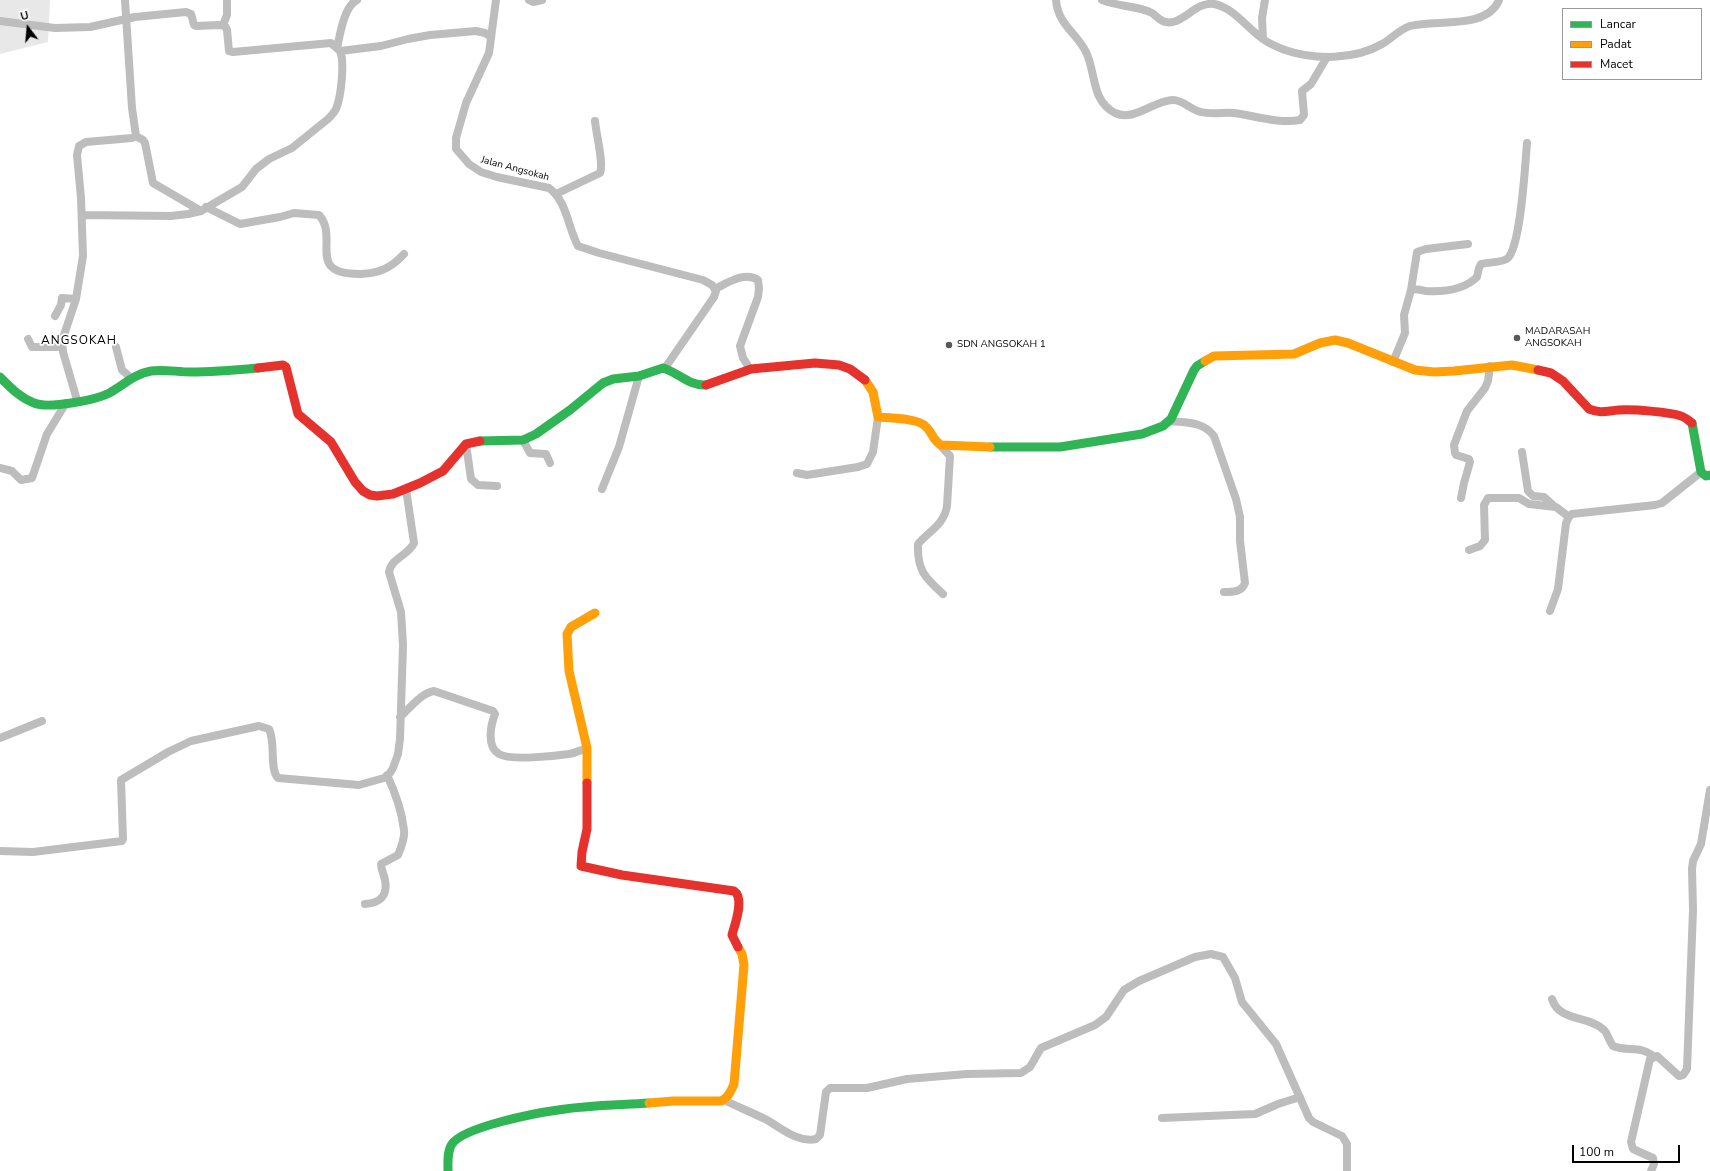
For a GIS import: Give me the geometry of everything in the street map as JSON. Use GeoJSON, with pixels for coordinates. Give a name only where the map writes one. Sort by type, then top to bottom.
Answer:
{"type":"FeatureCollection","features":[{"type":"Feature","properties":{"kind":"street"},"geometry":{"type":"LineString","coordinates":[[125,0],[132,108],[136,136]]}},
{"type":"Feature","properties":{"kind":"street"},"geometry":{"type":"LineString","coordinates":[[223,25],[227,15],[227,0]]}},
{"type":"Feature","properties":{"kind":"street"},"geometry":{"type":"LineString","coordinates":[[82,215],[170,216],[188,214],[203,209],[242,187],[256,169],[269,159],[292,148],[333,114],[339,95],[342,68],[342,59],[339,49],[348,10],[357,0]]}},
{"type":"Feature","properties":{"kind":"street","name":"Jalan Angsokah"},"geometry":{"type":"LineString","coordinates":[[496,0],[486,62],[466,103],[456,138],[456,149],[474,169],[497,177],[549,188],[556,194],[562,203],[578,246],[599,253],[703,280],[712,285],[715,289]]}},
{"type":"Feature","properties":{"kind":"street"},"geometry":{"type":"LineString","coordinates":[[529,0],[536,2],[542,0]]}},
{"type":"Feature","properties":{"kind":"street"},"geometry":{"type":"LineString","coordinates":[[1056,0],[1060,17],[1087,55],[1096,91],[1111,110],[1121,115],[1136,113],[1156,104],[1174,100],[1180,101],[1199,112],[1209,114],[1233,113],[1286,122],[1300,120],[1304,115],[1303,90],[1311,84],[1327,57]]}},
{"type":"Feature","properties":{"kind":"street"},"geometry":{"type":"LineString","coordinates":[[1102,0],[1118,6],[1151,13],[1159,20],[1171,22],[1183,17],[1196,8],[1208,4],[1216,4],[1246,23],[1263,40],[1285,50],[1327,57],[1355,54],[1370,50],[1381,45],[1408,27],[1467,20],[1486,15],[1492,11],[1499,0]]}},
{"type":"Feature","properties":{"kind":"street"},"geometry":{"type":"LineString","coordinates":[[1263,40],[1262,18],[1265,0]]}},
{"type":"Feature","properties":{"kind":"street"},"geometry":{"type":"LineString","coordinates":[[0,21],[37,26],[74,28],[97,26],[144,16],[186,12],[191,14],[194,25],[196,26],[223,25]]}},
{"type":"Feature","properties":{"kind":"street"},"geometry":{"type":"LineString","coordinates":[[223,25],[227,30],[229,50],[233,52],[331,43],[339,49],[381,46],[430,35],[476,31],[485,33],[491,37]]}},
{"type":"Feature","properties":{"kind":"street"},"geometry":{"type":"LineString","coordinates":[[556,194],[600,173],[602,161],[597,142],[595,121]]}},
{"type":"Feature","properties":{"kind":"street"},"geometry":{"type":"LineString","coordinates":[[136,136],[145,143],[153,184],[203,209],[240,224],[294,213],[319,215],[326,228],[327,257],[332,268],[340,273],[363,274],[386,270],[404,254]]}},
{"type":"Feature","properties":{"kind":"street"},"geometry":{"type":"LineString","coordinates":[[76,400],[62,347],[64,333],[76,298],[82,256],[82,215],[77,154],[79,146],[86,142],[132,138],[136,136]]}},
{"type":"Feature","properties":{"kind":"street"},"geometry":{"type":"LineString","coordinates":[[1411,290],[1454,290],[1465,286],[1475,279],[1481,264],[1507,259],[1517,237],[1527,144]]}},
{"type":"Feature","properties":{"kind":"street"},"geometry":{"type":"LineString","coordinates":[[1393,362],[1405,333],[1404,315],[1411,290],[1417,252],[1426,249],[1468,244]]}},
{"type":"Feature","properties":{"kind":"street"},"geometry":{"type":"LineString","coordinates":[[665,368],[714,297],[715,289],[736,279],[745,277],[758,280],[759,288],[758,297],[740,346],[743,358],[750,369]]}},
{"type":"Feature","properties":{"kind":"street"},"geometry":{"type":"LineString","coordinates":[[55,316],[62,298],[76,298]]}},
{"type":"Feature","properties":{"kind":"street"},"geometry":{"type":"LineString","coordinates":[[28,339],[32,347],[62,347]]}},
{"type":"Feature","properties":{"kind":"street"},"geometry":{"type":"LineString","coordinates":[[939,444],[989,447],[1060,447],[1142,434],[1159,428],[1169,421],[1194,370],[1197,366],[1214,356],[1294,354],[1316,344],[1335,340],[1348,343],[1410,369],[1434,372],[1490,366],[1520,366],[1551,373],[1563,381],[1594,412],[1601,413],[1619,410],[1638,410],[1686,418],[1693,424],[1695,429],[1706,474],[1655,506],[1572,514],[1569,516],[1566,523],[1558,589],[1550,611]]}},
{"type":"Feature","properties":{"kind":"street"},"geometry":{"type":"LineString","coordinates":[[116,347],[122,370],[130,377]]}},
{"type":"Feature","properties":{"kind":"street"},"geometry":{"type":"LineString","coordinates":[[0,377],[25,400],[40,405],[66,403],[76,400],[96,398],[106,395],[130,377],[144,372],[161,369],[192,372],[240,370],[283,365],[287,370],[298,414],[307,419],[327,438],[353,480],[360,488],[368,494],[377,496],[389,495],[406,489],[436,475],[447,467],[466,444],[483,440],[518,441],[536,434],[565,414],[603,383],[613,379],[639,376],[660,368],[665,368],[687,381],[699,385],[716,382],[750,369],[813,362],[828,363],[854,371],[871,388],[878,417],[873,452],[867,464],[858,468],[807,475],[797,473]]}},
{"type":"Feature","properties":{"kind":"street"},"geometry":{"type":"LineString","coordinates":[[1461,498],[1470,462],[1469,459],[1456,455],[1454,445],[1467,411],[1485,388],[1490,366]]}},
{"type":"Feature","properties":{"kind":"street"},"geometry":{"type":"LineString","coordinates":[[602,490],[619,447],[639,376]]}},
{"type":"Feature","properties":{"kind":"street"},"geometry":{"type":"LineString","coordinates":[[40,405],[53,399]]}},
{"type":"Feature","properties":{"kind":"street"},"geometry":{"type":"LineString","coordinates":[[0,468],[12,471],[22,480],[32,478],[47,434],[66,403]]}},
{"type":"Feature","properties":{"kind":"street"},"geometry":{"type":"LineString","coordinates":[[878,417],[921,422],[927,427],[934,441],[939,444],[950,456],[948,506],[946,513],[938,525],[918,544],[919,564],[924,576],[943,594]]}},
{"type":"Feature","properties":{"kind":"street"},"geometry":{"type":"LineString","coordinates":[[1169,421],[1199,424],[1210,431],[1214,436],[1233,492],[1240,517],[1240,541],[1245,583],[1243,588],[1240,590],[1224,592]]}},
{"type":"Feature","properties":{"kind":"street"},"geometry":{"type":"LineString","coordinates":[[523,440],[530,453],[546,454],[550,463]]}},
{"type":"Feature","properties":{"kind":"street"},"geometry":{"type":"LineString","coordinates":[[466,444],[471,479],[478,485],[497,486]]}},
{"type":"Feature","properties":{"kind":"street"},"geometry":{"type":"LineString","coordinates":[[1522,452],[1528,491],[1533,496],[1544,497],[1569,516]]}},
{"type":"Feature","properties":{"kind":"street"},"geometry":{"type":"LineString","coordinates":[[0,851],[33,852],[119,842],[123,839],[122,780],[168,752],[191,741],[259,726],[269,729],[273,736],[274,768],[278,778],[352,785],[367,783],[388,775],[393,768],[398,754],[403,645],[401,612],[389,572],[390,566],[407,553],[414,543],[406,489]]}},
{"type":"Feature","properties":{"kind":"street"},"geometry":{"type":"LineString","coordinates":[[1469,550],[1480,546],[1485,540],[1484,505],[1488,498],[1519,498],[1529,504],[1554,506]]}},
{"type":"Feature","properties":{"kind":"street"},"geometry":{"type":"LineString","coordinates":[[595,613],[570,627],[567,634],[568,671],[586,748],[587,829],[582,852],[582,866],[622,875],[734,891],[738,893],[740,900],[732,934],[742,954],[744,965],[734,1084],[731,1092],[724,1100]]}},
{"type":"Feature","properties":{"kind":"street"},"geometry":{"type":"LineString","coordinates":[[400,717],[424,695],[434,691],[493,711],[495,714],[491,724],[490,735],[495,750],[498,754],[518,757],[550,756],[570,754],[586,748]]}},
{"type":"Feature","properties":{"kind":"street"},"geometry":{"type":"LineString","coordinates":[[0,738],[42,721]]}},
{"type":"Feature","properties":{"kind":"street"},"geometry":{"type":"LineString","coordinates":[[365,904],[376,903],[384,896],[385,881],[381,864],[398,855],[404,836],[397,800],[388,775]]}},
{"type":"Feature","properties":{"kind":"street"},"geometry":{"type":"LineString","coordinates":[[1552,999],[1554,1007],[1562,1013],[1603,1028],[1612,1046],[1622,1049],[1641,1049],[1647,1051],[1654,1057],[1660,1058],[1679,1076],[1683,1075],[1686,1071],[1693,910],[1692,869],[1693,861],[1701,844],[1710,790]]}},
{"type":"Feature","properties":{"kind":"street"},"geometry":{"type":"LineString","coordinates":[[448,1171],[449,1152],[452,1144],[462,1136],[478,1128],[558,1110],[673,1101],[724,1100],[766,1120],[792,1135],[800,1138],[816,1139],[820,1135],[826,1092],[830,1088],[867,1088],[907,1079],[967,1074],[1021,1073],[1030,1067],[1041,1048],[1095,1025],[1103,1020],[1127,988],[1162,970],[1195,957],[1211,954],[1223,957],[1226,960],[1235,978],[1242,1002],[1276,1044],[1309,1118],[1313,1122],[1342,1136],[1346,1140],[1347,1171]]}},
{"type":"Feature","properties":{"kind":"street"},"geometry":{"type":"LineString","coordinates":[[1652,1171],[1654,1164],[1653,1158],[1633,1149],[1631,1142],[1646,1081],[1648,1063],[1650,1059],[1654,1057]]}},
{"type":"Feature","properties":{"kind":"street"},"geometry":{"type":"LineString","coordinates":[[1162,1118],[1255,1114],[1278,1104],[1300,1097]]}},
{"type":"Feature","properties":{"kind":"shaded area"},"geometry":{"type":"Polygon","coordinates":[[[0,0],[50,0],[48,42],[0,54],[0,0]]]}},
{"type":"Feature","properties":{"kind":"traffic: fast"},"geometry":{"type":"LineString","coordinates":[[990,447],[1060,447],[1142,434],[1163,426],[1171,419],[1194,370],[1205,361]]}},
{"type":"Feature","properties":{"kind":"traffic: fast"},"geometry":{"type":"LineString","coordinates":[[0,377],[24,398],[41,405],[50,405],[85,401],[105,395],[145,372],[161,370],[199,372],[258,368]]}},
{"type":"Feature","properties":{"kind":"traffic: fast"},"geometry":{"type":"LineString","coordinates":[[480,441],[523,440],[536,434],[570,410],[603,383],[613,379],[639,376],[663,368],[694,383],[706,385]]}},
{"type":"Feature","properties":{"kind":"traffic: fast"},"geometry":{"type":"LineString","coordinates":[[1692,423],[1701,472],[1706,476],[1710,475]]}},
{"type":"Feature","properties":{"kind":"traffic: fast"},"geometry":{"type":"LineString","coordinates":[[448,1171],[450,1147],[459,1138],[470,1132],[501,1122],[569,1108],[649,1103]]}},
{"type":"Feature","properties":{"kind":"traffic: slow"},"geometry":{"type":"LineString","coordinates":[[1205,361],[1214,356],[1294,354],[1320,343],[1335,340],[1348,343],[1415,370],[1434,372],[1454,371],[1512,365],[1538,370]]}},
{"type":"Feature","properties":{"kind":"traffic: slow"},"geometry":{"type":"LineString","coordinates":[[865,380],[873,392],[878,417],[903,419],[921,423],[928,428],[935,440],[941,445],[990,447]]}},
{"type":"Feature","properties":{"kind":"traffic: slow"},"geometry":{"type":"LineString","coordinates":[[587,783],[587,748],[569,671],[567,634],[571,627],[595,613]]}},
{"type":"Feature","properties":{"kind":"traffic: slow"},"geometry":{"type":"LineString","coordinates":[[649,1103],[673,1101],[721,1101],[726,1098],[730,1092],[734,1084],[744,965],[742,954],[738,947]]}},
{"type":"Feature","properties":{"kind":"traffic: jam"},"geometry":{"type":"LineString","coordinates":[[706,385],[751,369],[815,363],[839,365],[850,369],[865,380]]}},
{"type":"Feature","properties":{"kind":"traffic: jam"},"geometry":{"type":"LineString","coordinates":[[258,368],[283,365],[286,367],[298,414],[331,442],[355,482],[363,491],[370,495],[377,496],[393,494],[420,483],[443,471],[466,444],[480,441]]}},
{"type":"Feature","properties":{"kind":"traffic: jam"},"geometry":{"type":"LineString","coordinates":[[1538,370],[1551,373],[1563,381],[1589,409],[1593,411],[1642,410],[1660,412],[1685,418],[1692,423]]}},
{"type":"Feature","properties":{"kind":"traffic: jam"},"geometry":{"type":"LineString","coordinates":[[587,783],[587,829],[582,852],[581,866],[622,875],[734,891],[739,899],[739,905],[732,935],[738,947]]}},
{"type":"Feature","properties":{"kind":"place","name":"MADARASAH ANGSOKAH"},"geometry":{"type":"Point","coordinates":[1517,338]}},
{"type":"Feature","properties":{"kind":"place","name":"SDN ANGSOKAH 1"},"geometry":{"type":"Point","coordinates":[949,345]}},
{"type":"Feature","properties":{"kind":"district","name":"ANGSOKAH"},"geometry":{"type":"Point","coordinates":[79,341]}}]}
